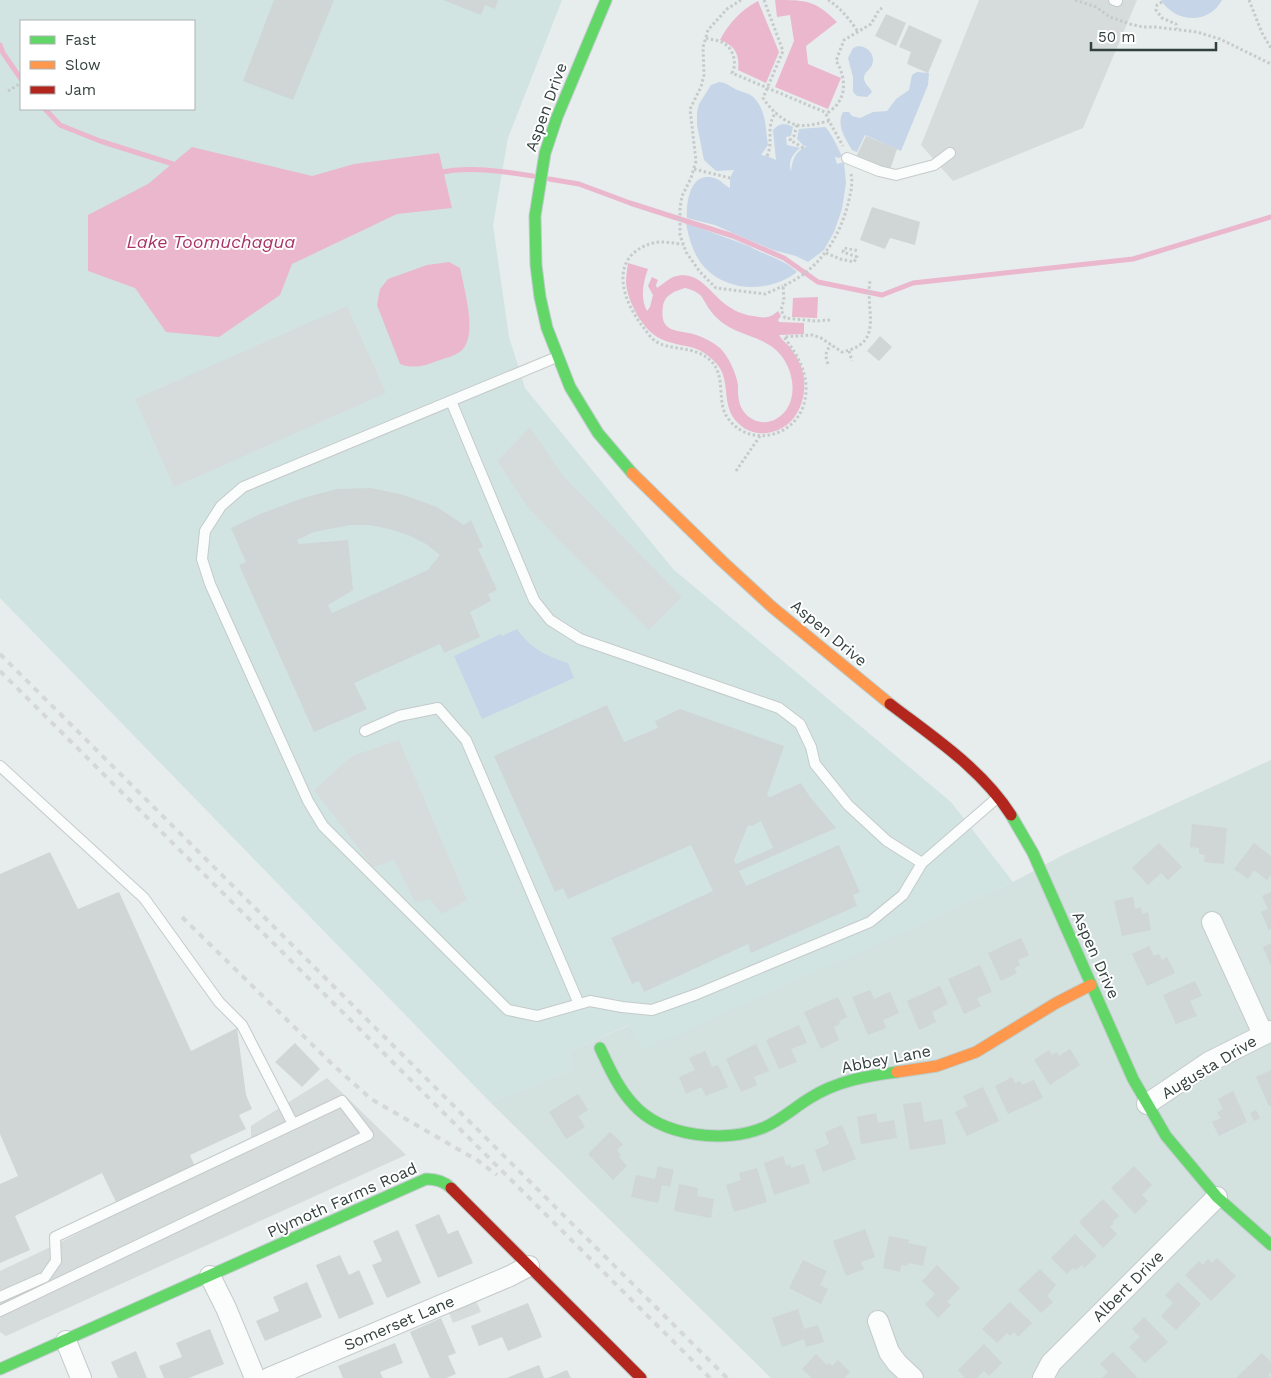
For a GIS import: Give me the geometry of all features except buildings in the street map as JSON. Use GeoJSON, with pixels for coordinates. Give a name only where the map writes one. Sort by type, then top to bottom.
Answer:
{"type":"FeatureCollection","features":[{"type":"Feature","properties":{"kind":"street","name":"Aspen Drive"},"geometry":{"type":"LineString","coordinates":[[606,0],[557,117],[544,161],[535,216],[536,265],[540,297],[547,328],[570,387],[598,433],[639,481],[716,556],[772,607],[881,697],[963,760],[998,798],[1010,813],[1033,853],[1133,1079],[1166,1136],[1217,1197],[1271,1245]]}},
{"type":"Feature","properties":{"kind":"street"},"geometry":{"type":"LineString","coordinates":[[1212,922],[1267,1032]]}},
{"type":"Feature","properties":{"kind":"street","name":"Abbey Lane"},"geometry":{"type":"LineString","coordinates":[[600,1048],[613,1074],[633,1104],[645,1115],[669,1127],[692,1135],[732,1136],[762,1128],[776,1121],[812,1096],[847,1081],[873,1075],[918,1070],[949,1063],[984,1049],[1051,1006],[1091,985]]}},
{"type":"Feature","properties":{"kind":"street","name":"Augusta Drive"},"geometry":{"type":"LineString","coordinates":[[1147,1104],[1209,1062],[1267,1032]]}},
{"type":"Feature","properties":{"kind":"street","name":"Plymoth Farms Road"},"geometry":{"type":"LineString","coordinates":[[0,1369],[426,1180],[436,1179],[447,1184],[641,1378]]}},
{"type":"Feature","properties":{"kind":"street","name":"Albert Drive"},"geometry":{"type":"LineString","coordinates":[[1042,1378],[1051,1363],[1217,1197]]}},
{"type":"Feature","properties":{"kind":"street","name":"Somerset Lane"},"geometry":{"type":"LineString","coordinates":[[268,1378],[510,1276],[529,1266]]}},
{"type":"Feature","properties":{"kind":"street"},"geometry":{"type":"LineString","coordinates":[[210,1276],[256,1378]]}},
{"type":"Feature","properties":{"kind":"street"},"geometry":{"type":"LineString","coordinates":[[878,1321],[889,1352],[897,1363],[913,1378]]}},
{"type":"Feature","properties":{"kind":"street"},"geometry":{"type":"LineString","coordinates":[[66,1341],[81,1378]]}},
{"type":"Feature","properties":{"kind":"lane"},"geometry":{"type":"LineString","coordinates":[[847,158],[896,176],[934,165],[950,153]]}},
{"type":"Feature","properties":{"kind":"lane"},"geometry":{"type":"LineString","coordinates":[[558,357],[243,487],[221,506],[205,531],[202,559],[210,584],[308,801],[323,826],[508,1010],[537,1016],[590,1001],[652,1010],[706,990],[870,922],[903,895],[922,863],[998,798]]}},
{"type":"Feature","properties":{"kind":"lane"},"geometry":{"type":"LineString","coordinates":[[451,401],[534,600],[550,620],[580,638],[779,708],[800,724],[811,747],[815,764],[848,805],[887,841],[922,863]]}},
{"type":"Feature","properties":{"kind":"lane"},"geometry":{"type":"LineString","coordinates":[[366,731],[399,716],[438,708],[466,740],[579,1004]]}},
{"type":"Feature","properties":{"kind":"lane"},"geometry":{"type":"LineString","coordinates":[[0,766],[144,898],[218,1002],[242,1026],[293,1124]]}},
{"type":"Feature","properties":{"kind":"lane"},"geometry":{"type":"LineString","coordinates":[[0,1297],[44,1277],[56,1261],[55,1236],[342,1101],[368,1135],[0,1311]]}},
{"type":"Feature","properties":{"kind":"path"},"geometry":{"type":"LineString","coordinates":[[741,0],[727,9],[708,30],[703,47],[704,75],[701,87],[690,109],[696,161],[691,178],[682,196],[680,208],[680,235],[686,252],[700,272],[716,288],[765,294],[799,279],[825,254],[844,219],[853,181],[844,149],[829,121],[827,113]]}},
{"type":"Feature","properties":{"kind":"path"},"geometry":{"type":"LineString","coordinates":[[764,0],[783,51],[763,98],[785,120],[797,125],[829,121]]}},
{"type":"Feature","properties":{"kind":"path"},"geometry":{"type":"LineString","coordinates":[[828,0],[834,3],[858,32]]}},
{"type":"Feature","properties":{"kind":"path"},"geometry":{"type":"LineString","coordinates":[[1075,0],[1096,7],[1110,17],[1130,24],[1142,27],[1197,32],[1220,39],[1271,64]]}},
{"type":"Feature","properties":{"kind":"path"},"geometry":{"type":"LineString","coordinates":[[1249,0],[1262,33],[1271,48]]}},
{"type":"Feature","properties":{"kind":"path"},"geometry":{"type":"LineString","coordinates":[[1162,2],[1157,5],[1156,10],[1162,18],[1176,24],[1178,30]]}},
{"type":"Feature","properties":{"kind":"path"},"geometry":{"type":"LineString","coordinates":[[827,113],[839,103],[844,85],[841,68],[836,61],[844,40],[871,24],[882,8]]}},
{"type":"Feature","properties":{"kind":"path"},"geometry":{"type":"LineString","coordinates":[[706,38],[724,43],[730,49],[734,59],[732,73],[827,113]]}},
{"type":"Feature","properties":{"kind":"path"},"geometry":{"type":"LineString","coordinates":[[8,91],[20,84]]}},
{"type":"Feature","properties":{"kind":"path"},"geometry":{"type":"LineString","coordinates":[[767,156],[770,150],[770,124],[776,112]]}},
{"type":"Feature","properties":{"kind":"path"},"geometry":{"type":"LineString","coordinates":[[797,125],[794,136],[790,140],[805,149]]}},
{"type":"Feature","properties":{"kind":"path"},"geometry":{"type":"LineString","coordinates":[[694,169],[730,178]]}},
{"type":"Feature","properties":{"kind":"path"},"geometry":{"type":"LineString","coordinates":[[684,244],[654,242],[634,253],[626,261],[622,278],[627,301],[636,319],[654,340],[671,347],[684,348],[704,355],[716,366],[727,416],[741,430],[756,436],[771,436],[787,429],[800,414],[806,397],[805,372],[796,352],[784,337],[812,335],[821,338],[842,352],[854,350],[865,342],[870,330],[870,281]]}},
{"type":"Feature","properties":{"kind":"path"},"geometry":{"type":"LineString","coordinates":[[825,254],[854,262],[857,258],[843,252],[844,248],[859,252]]}},
{"type":"Feature","properties":{"kind":"path"},"geometry":{"type":"LineString","coordinates":[[783,286],[784,300],[781,310],[785,318],[816,321],[830,320]]}},
{"type":"Feature","properties":{"kind":"path"},"geometry":{"type":"LineString","coordinates":[[828,364],[825,358],[826,351],[831,345]]}},
{"type":"Feature","properties":{"kind":"path"},"geometry":{"type":"LineString","coordinates":[[849,351],[852,361]]}},
{"type":"Feature","properties":{"kind":"path"},"geometry":{"type":"LineString","coordinates":[[736,472],[760,436]]}},
{"type":"Feature","properties":{"kind":"shaded area"},"geometry":{"type":"Polygon","coordinates":[[[0,0],[562,0],[508,138],[493,225],[509,337],[525,388],[673,569],[951,802],[1013,882],[642,1050],[629,1025],[569,1052],[573,1070],[490,1102],[0,598],[0,0]]]}},
{"type":"Feature","properties":{"kind":"shaded area"},"geometry":{"type":"Polygon","coordinates":[[[979,0],[1137,0],[1083,128],[953,181],[921,145],[979,0]]]}},
{"type":"Feature","properties":{"kind":"shaded area"},"geometry":{"type":"Polygon","coordinates":[[[1161,0],[1222,0],[1209,14],[1192,18],[1183,17],[1175,13],[1167,8],[1161,0]]]}},
{"type":"Feature","properties":{"kind":"shaded area"},"geometry":{"type":"Polygon","coordinates":[[[858,46],[870,51],[873,57],[872,65],[864,76],[865,82],[872,92],[867,97],[857,96],[853,92],[853,77],[848,58],[853,48],[858,46]]]}},
{"type":"Feature","properties":{"kind":"shaded area"},"geometry":{"type":"Polygon","coordinates":[[[917,72],[929,73],[928,85],[901,151],[865,135],[857,152],[852,150],[841,127],[840,122],[843,112],[849,112],[852,116],[860,118],[873,112],[887,111],[896,99],[909,90],[912,75],[917,72]]]}},
{"type":"Feature","properties":{"kind":"shaded area"},"geometry":{"type":"Polygon","coordinates":[[[719,82],[750,95],[757,101],[763,113],[768,145],[761,155],[776,160],[773,130],[782,124],[787,124],[793,127],[791,136],[786,137],[787,145],[800,148],[791,158],[791,172],[795,157],[807,146],[804,146],[797,139],[799,129],[825,127],[842,156],[839,158],[835,157],[837,164],[844,162],[846,183],[842,209],[834,232],[824,250],[808,262],[796,256],[773,250],[715,225],[687,218],[689,195],[696,182],[701,178],[717,179],[730,188],[730,178],[734,170],[716,171],[704,160],[697,125],[699,104],[711,85],[719,82]]]}},
{"type":"Feature","properties":{"kind":"shaded area"},"geometry":{"type":"Polygon","coordinates":[[[686,223],[749,246],[786,263],[797,272],[787,279],[763,286],[738,286],[727,282],[716,277],[698,259],[686,223]]]}},
{"type":"Feature","properties":{"kind":"shaded area"},"geometry":{"type":"Polygon","coordinates":[[[347,306],[386,393],[174,487],[135,399],[347,306]]]}},
{"type":"Feature","properties":{"kind":"shaded area"},"geometry":{"type":"Polygon","coordinates":[[[530,427],[564,477],[682,597],[649,630],[527,506],[497,461],[530,427]]]}},
{"type":"Feature","properties":{"kind":"shaded area"},"geometry":{"type":"Polygon","coordinates":[[[517,629],[527,641],[539,650],[568,663],[574,678],[482,719],[454,656],[501,634],[502,636],[517,629]]]}},
{"type":"Feature","properties":{"kind":"shaded area"},"geometry":{"type":"Polygon","coordinates":[[[399,740],[467,900],[442,914],[430,899],[415,902],[394,860],[373,867],[314,790],[352,756],[399,740]]]}},
{"type":"Feature","properties":{"kind":"shaded area"},"geometry":{"type":"Polygon","coordinates":[[[1271,760],[1271,1378],[771,1378],[490,1102],[573,1070],[569,1052],[630,1025],[642,1049],[1013,882],[1065,854],[1271,760]]]}},
{"type":"Feature","properties":{"kind":"shaded area"},"geometry":{"type":"Polygon","coordinates":[[[327,1078],[406,1155],[6,1336],[0,1332],[0,1271],[65,1240],[251,1144],[251,1126],[327,1078]]]}},
{"type":"Feature","properties":{"kind":"shaded area"},"geometry":{"type":"Polygon","coordinates":[[[472,1292],[481,1312],[453,1323],[445,1303],[472,1292]]]}},
{"type":"Feature","properties":{"kind":"water"},"geometry":{"type":"Polygon","coordinates":[[[775,0],[795,0],[816,5],[837,22],[806,46],[808,64],[841,78],[828,109],[775,87],[794,41],[790,15],[777,17],[775,0]]]}},
{"type":"Feature","properties":{"kind":"water"},"geometry":{"type":"Polygon","coordinates":[[[758,1],[779,52],[766,83],[738,70],[738,60],[735,51],[720,40],[736,17],[758,1]]]}},
{"type":"Feature","properties":{"kind":"water","name":"Lake Toomuchagua"},"geometry":{"type":"Polygon","coordinates":[[[192,147],[312,176],[354,164],[439,153],[452,208],[397,214],[292,264],[280,295],[219,337],[166,332],[135,288],[88,271],[88,215],[148,184],[192,147]]]}},
{"type":"Feature","properties":{"kind":"water"},"geometry":{"type":"Polygon","coordinates":[[[449,262],[460,268],[467,299],[469,333],[467,343],[457,354],[428,364],[414,367],[400,364],[377,305],[380,289],[388,279],[427,265],[449,262]]]}},
{"type":"Feature","properties":{"kind":"water"},"geometry":{"type":"Polygon","coordinates":[[[628,263],[648,269],[643,290],[647,311],[653,295],[648,286],[652,277],[658,280],[657,288],[673,277],[682,275],[696,279],[725,304],[742,313],[766,317],[778,311],[781,316],[778,320],[779,322],[804,323],[804,334],[779,335],[797,359],[804,378],[803,399],[792,420],[779,430],[762,433],[746,429],[739,424],[729,409],[724,377],[715,362],[702,351],[669,342],[654,335],[637,315],[627,290],[628,263]],[[685,288],[668,296],[664,302],[663,321],[670,328],[700,336],[720,348],[734,370],[738,385],[739,401],[745,413],[759,422],[768,422],[776,419],[784,413],[792,395],[791,376],[788,366],[782,357],[771,346],[724,324],[716,317],[698,293],[685,288]]]}},
{"type":"Feature","properties":{"kind":"water"},"geometry":{"type":"Polygon","coordinates":[[[818,297],[817,318],[792,317],[793,298],[818,297]]]}},
{"type":"Feature","properties":{"kind":"waterway"},"geometry":{"type":"LineString","coordinates":[[0,45],[3,53],[20,78]]}},
{"type":"Feature","properties":{"kind":"waterway"},"geometry":{"type":"LineString","coordinates":[[46,110],[60,125],[100,141],[173,164],[177,167]]}},
{"type":"Feature","properties":{"kind":"waterway"},"geometry":{"type":"LineString","coordinates":[[437,173],[473,170],[533,176]]}},
{"type":"Feature","properties":{"kind":"waterway"},"geometry":{"type":"LineString","coordinates":[[549,179],[579,184],[630,203],[733,236],[784,258],[818,282],[882,295],[913,283],[1133,259],[1271,217]]}},
{"type":"Feature","properties":{"kind":"railway"},"geometry":{"type":"LineString","coordinates":[[0,654],[727,1378]]}},
{"type":"Feature","properties":{"kind":"railway"},"geometry":{"type":"LineString","coordinates":[[0,671],[710,1378]]}},
{"type":"Feature","properties":{"kind":"railway"},"geometry":{"type":"LineString","coordinates":[[182,917],[332,1064],[371,1099],[477,1160],[497,1175]]}},
{"type":"Feature","properties":{"kind":"traffic: fast"},"geometry":{"type":"LineString","coordinates":[[606,0],[557,117],[545,153],[535,216],[536,265],[540,297],[547,328],[570,387],[598,433],[632,473]]}},
{"type":"Feature","properties":{"kind":"traffic: fast"},"geometry":{"type":"LineString","coordinates":[[1011,815],[1033,853],[1133,1079],[1166,1136],[1217,1197],[1271,1245]]}},
{"type":"Feature","properties":{"kind":"traffic: fast"},"geometry":{"type":"LineString","coordinates":[[600,1048],[623,1091],[645,1115],[660,1124],[677,1130],[714,1136],[732,1135],[765,1127],[831,1087],[841,1083],[897,1072]]}},
{"type":"Feature","properties":{"kind":"traffic: fast"},"geometry":{"type":"LineString","coordinates":[[0,1369],[426,1179],[440,1181],[451,1188]]}},
{"type":"Feature","properties":{"kind":"traffic: slow"},"geometry":{"type":"LineString","coordinates":[[632,473],[772,607],[890,704]]}},
{"type":"Feature","properties":{"kind":"traffic: slow"},"geometry":{"type":"LineString","coordinates":[[897,1072],[937,1066],[976,1052],[1056,1003],[1091,985]]}},
{"type":"Feature","properties":{"kind":"traffic: jam"},"geometry":{"type":"LineString","coordinates":[[890,704],[940,741],[971,768],[999,798],[1011,815]]}},
{"type":"Feature","properties":{"kind":"traffic: jam"},"geometry":{"type":"LineString","coordinates":[[451,1188],[641,1378]]}}]}
